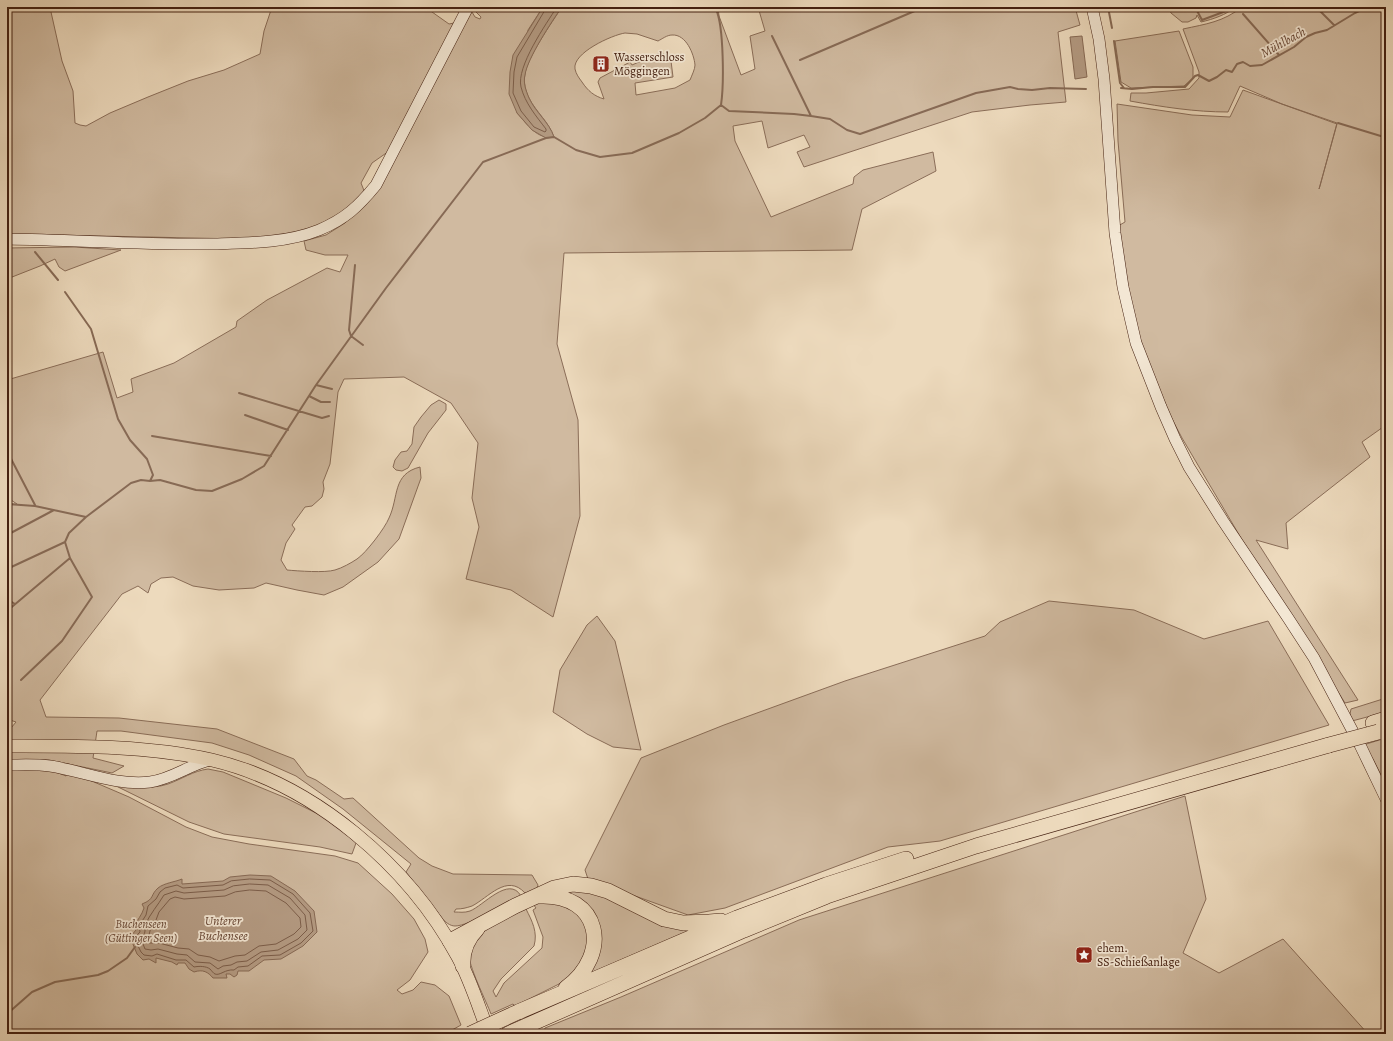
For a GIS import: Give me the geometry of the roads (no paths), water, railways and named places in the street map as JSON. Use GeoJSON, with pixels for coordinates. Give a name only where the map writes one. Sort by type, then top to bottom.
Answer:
{"type":"FeatureCollection","features":[{"type":"Feature","properties":{"kind":"highway"},"geometry":{"type":"LineString","coordinates":[[470,1034],[737,918],[826,885],[965,840],[1381,726]]}},
{"type":"Feature","properties":{"kind":"highway"},"geometry":{"type":"LineString","coordinates":[[508,1034],[744,930],[828,896],[976,846],[1327,741]]}},
{"type":"Feature","properties":{"kind":"highway"},"geometry":{"type":"LineString","coordinates":[[450,941],[515,906],[554,888],[573,884],[582,884],[608,891],[664,919],[683,923],[709,922],[737,918]]}},
{"type":"Feature","properties":{"kind":"highway"},"geometry":{"type":"LineString","coordinates":[[537,896],[551,895],[564,898],[578,906],[590,919],[594,929],[594,950],[590,960],[571,984],[556,996]]}},
{"type":"Feature","properties":{"kind":"highway"},"geometry":{"type":"LineString","coordinates":[[463,966],[464,951],[467,941],[482,924]]}},
{"type":"Feature","properties":{"kind":"main road"},"geometry":{"type":"LineString","coordinates":[[7,746],[75,746],[181,754],[240,768],[275,782],[323,809],[351,830],[396,872],[450,941],[463,966],[489,1034]]}},
{"type":"Feature","properties":{"kind":"street"},"geometry":{"type":"LineString","coordinates":[[7,239],[182,244],[236,243],[292,238],[318,230],[346,217],[362,202],[376,185],[468,7]]}},
{"type":"Feature","properties":{"kind":"street"},"geometry":{"type":"LineString","coordinates":[[1092,7],[1099,39],[1104,79],[1114,233],[1123,287],[1136,343],[1164,414],[1190,467],[1223,521],[1314,658],[1360,745],[1386,799]]}},
{"type":"Feature","properties":{"kind":"street"},"geometry":{"type":"LineString","coordinates":[[7,765],[50,766],[94,777],[127,782],[150,782],[169,777],[198,763],[211,760]]}},
{"type":"Feature","properties":{"kind":"water"},"geometry":{"type":"Polygon","coordinates":[[[543,7],[562,7],[546,30],[535,50],[527,68],[524,81],[529,98],[554,137],[546,138],[532,130],[517,113],[509,94],[510,72],[513,55],[543,7]]]}},
{"type":"Feature","properties":{"kind":"water"},"geometry":{"type":"Polygon","coordinates":[[[1082,36],[1087,77],[1075,79],[1070,37],[1082,36]]]}},
{"type":"Feature","properties":{"kind":"water","name":"Unterer Buchensee"},"geometry":{"type":"Polygon","coordinates":[[[250,875],[271,876],[295,891],[314,911],[317,932],[303,946],[281,959],[264,960],[249,971],[238,971],[237,975],[234,977],[230,974],[226,974],[227,978],[213,978],[203,971],[194,972],[189,969],[185,963],[178,963],[177,965],[172,962],[156,958],[156,963],[149,959],[143,960],[137,954],[130,937],[136,930],[134,927],[143,911],[144,908],[142,904],[151,899],[160,886],[182,879],[182,884],[223,881],[230,877],[250,875]]]}},
{"type":"Feature","properties":{"kind":"waterway"},"geometry":{"type":"LineString","coordinates":[[7,24],[10,7]]}},
{"type":"Feature","properties":{"kind":"waterway"},"geometry":{"type":"LineString","coordinates":[[800,60],[924,7]]}},
{"type":"Feature","properties":{"kind":"waterway","name":"Mühlbach"},"geometry":{"type":"LineString","coordinates":[[1108,7],[1112,28]]}},
{"type":"Feature","properties":{"kind":"waterway"},"geometry":{"type":"LineString","coordinates":[[1195,7],[1202,20],[1226,11],[1231,7]]}},
{"type":"Feature","properties":{"kind":"waterway"},"geometry":{"type":"LineString","coordinates":[[1316,7],[1334,25]]}},
{"type":"Feature","properties":{"kind":"waterway","name":"Mühlbach"},"geometry":{"type":"LineString","coordinates":[[1121,88],[1185,87],[1195,76],[1198,75],[1209,81],[1226,70],[1232,72],[1237,64],[1243,62],[1250,66],[1262,65],[1294,47],[1306,37],[1327,30],[1367,7]]}},
{"type":"Feature","properties":{"kind":"waterway"},"geometry":{"type":"LineString","coordinates":[[716,9],[719,17],[722,42],[723,84],[721,105],[729,111],[811,116]]}},
{"type":"Feature","properties":{"kind":"waterway"},"geometry":{"type":"LineString","coordinates":[[1243,14],[1279,55]]}},
{"type":"Feature","properties":{"kind":"waterway"},"geometry":{"type":"LineString","coordinates":[[772,36],[811,116],[830,119],[847,130],[860,134],[976,93],[1010,87],[1032,90],[1050,88],[1086,89]]}},
{"type":"Feature","properties":{"kind":"waterway"},"geometry":{"type":"LineString","coordinates":[[1114,41],[1120,83],[1124,88]]}},
{"type":"Feature","properties":{"kind":"waterway"},"geometry":{"type":"LineString","coordinates":[[21,680],[62,641],[92,597],[70,558],[65,542],[69,533],[86,517],[131,483],[141,480],[160,480],[196,490],[212,491],[242,479],[264,466],[316,385],[386,288],[483,162],[546,138],[554,137],[576,150],[600,157],[632,153],[679,133],[705,118],[721,105]]}},
{"type":"Feature","properties":{"kind":"waterway"},"geometry":{"type":"LineString","coordinates":[[1338,123],[1386,137]]}},
{"type":"Feature","properties":{"kind":"waterway"},"geometry":{"type":"LineString","coordinates":[[35,252],[58,280]]}},
{"type":"Feature","properties":{"kind":"waterway"},"geometry":{"type":"LineString","coordinates":[[355,265],[349,330],[351,336],[363,345]]}},
{"type":"Feature","properties":{"kind":"waterway"},"geometry":{"type":"LineString","coordinates":[[65,292],[91,329],[118,419],[130,440],[147,459],[153,475],[150,481]]}},
{"type":"Feature","properties":{"kind":"waterway"},"geometry":{"type":"LineString","coordinates":[[316,385],[332,389]]}},
{"type":"Feature","properties":{"kind":"waterway"},"geometry":{"type":"LineString","coordinates":[[239,393],[322,418],[329,416]]}},
{"type":"Feature","properties":{"kind":"waterway"},"geometry":{"type":"LineString","coordinates":[[309,396],[321,402],[330,402]]}},
{"type":"Feature","properties":{"kind":"waterway"},"geometry":{"type":"LineString","coordinates":[[245,415],[288,430]]}},
{"type":"Feature","properties":{"kind":"waterway"},"geometry":{"type":"LineString","coordinates":[[152,436],[271,456]]}},
{"type":"Feature","properties":{"kind":"waterway"},"geometry":{"type":"LineString","coordinates":[[7,451],[35,505]]}},
{"type":"Feature","properties":{"kind":"waterway"},"geometry":{"type":"LineString","coordinates":[[7,504],[35,506],[86,517]]}},
{"type":"Feature","properties":{"kind":"waterway"},"geometry":{"type":"LineString","coordinates":[[7,535],[54,510]]}},
{"type":"Feature","properties":{"kind":"waterway"},"geometry":{"type":"LineString","coordinates":[[7,569],[65,542]]}},
{"type":"Feature","properties":{"kind":"waterway"},"geometry":{"type":"LineString","coordinates":[[7,611],[70,558]]}},
{"type":"Feature","properties":{"kind":"waterway"},"geometry":{"type":"LineString","coordinates":[[7,599],[15,604]]}},
{"type":"Feature","properties":{"kind":"waterway"},"geometry":{"type":"LineString","coordinates":[[7,1014],[32,992],[55,982],[98,975],[108,971],[127,958],[135,947]]}},
{"type":"Feature","properties":{"kind":"place","name":"Wasserschloss Möggingen"},"geometry":{"type":"Point","coordinates":[601,64]}},
{"type":"Feature","properties":{"kind":"place","name":"ehem. SS-Schießanlage"},"geometry":{"type":"Point","coordinates":[1084,955]}},
{"type":"Feature","properties":{"kind":"park label","name":"Buchenseen (Güttinger Seen)"},"geometry":{"type":"Point","coordinates":[141,931]}}]}
